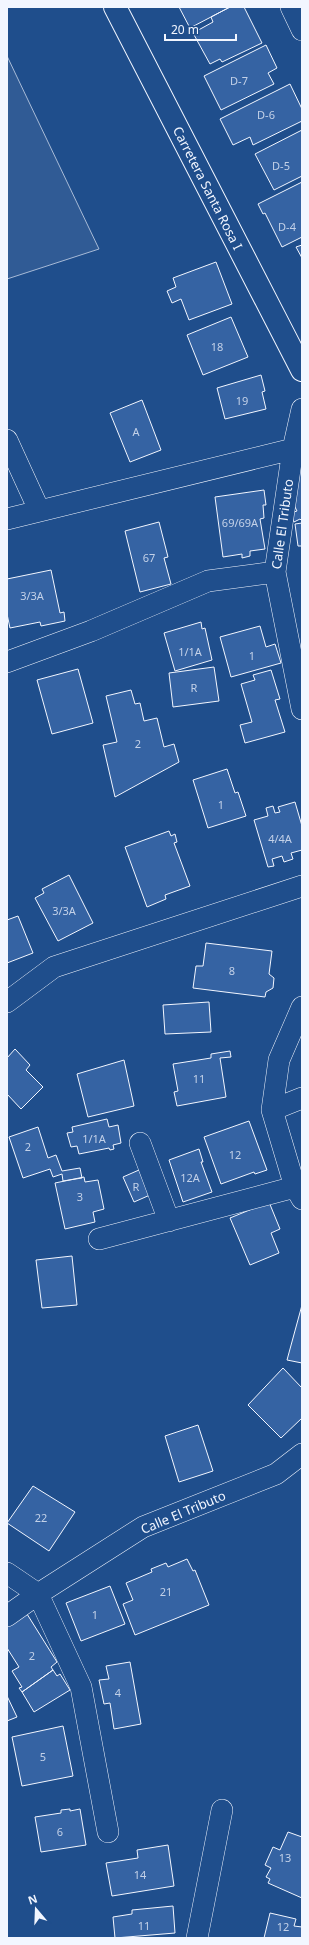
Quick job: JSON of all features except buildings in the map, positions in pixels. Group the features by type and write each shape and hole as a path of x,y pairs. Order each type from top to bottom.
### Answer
{"street":[{"name":"Carretera Santa Rosa I","path":"115,7 302,370"},
{"path":"291,7 302,30"},
{"name":"Calle El Tributo","path":"302,409 293,449 275,572 302,709"},
{"path":"7,440 39,510"},
{"path":"7,519 293,449"},
{"path":"7,662 90,631 208,581 275,572"},
{"path":"7,1002 54,967 302,886"},
{"path":"99,1239 169,1221 298,1193 272,1110 279,1060 302,1007"},
{"path":"272,1110 302,1098"},
{"path":"140,1143 169,1221"},
{"name":"Calle El Tributo","path":"7,1616 38,1594 143,1527 276,1474 302,1454"},
{"path":"7,1573 38,1594 81,1688 108,1832"},
{"path":"197,1938 222,1810"}],"shaded area":[{"path":"7,56 99,249 7,279"}]}
